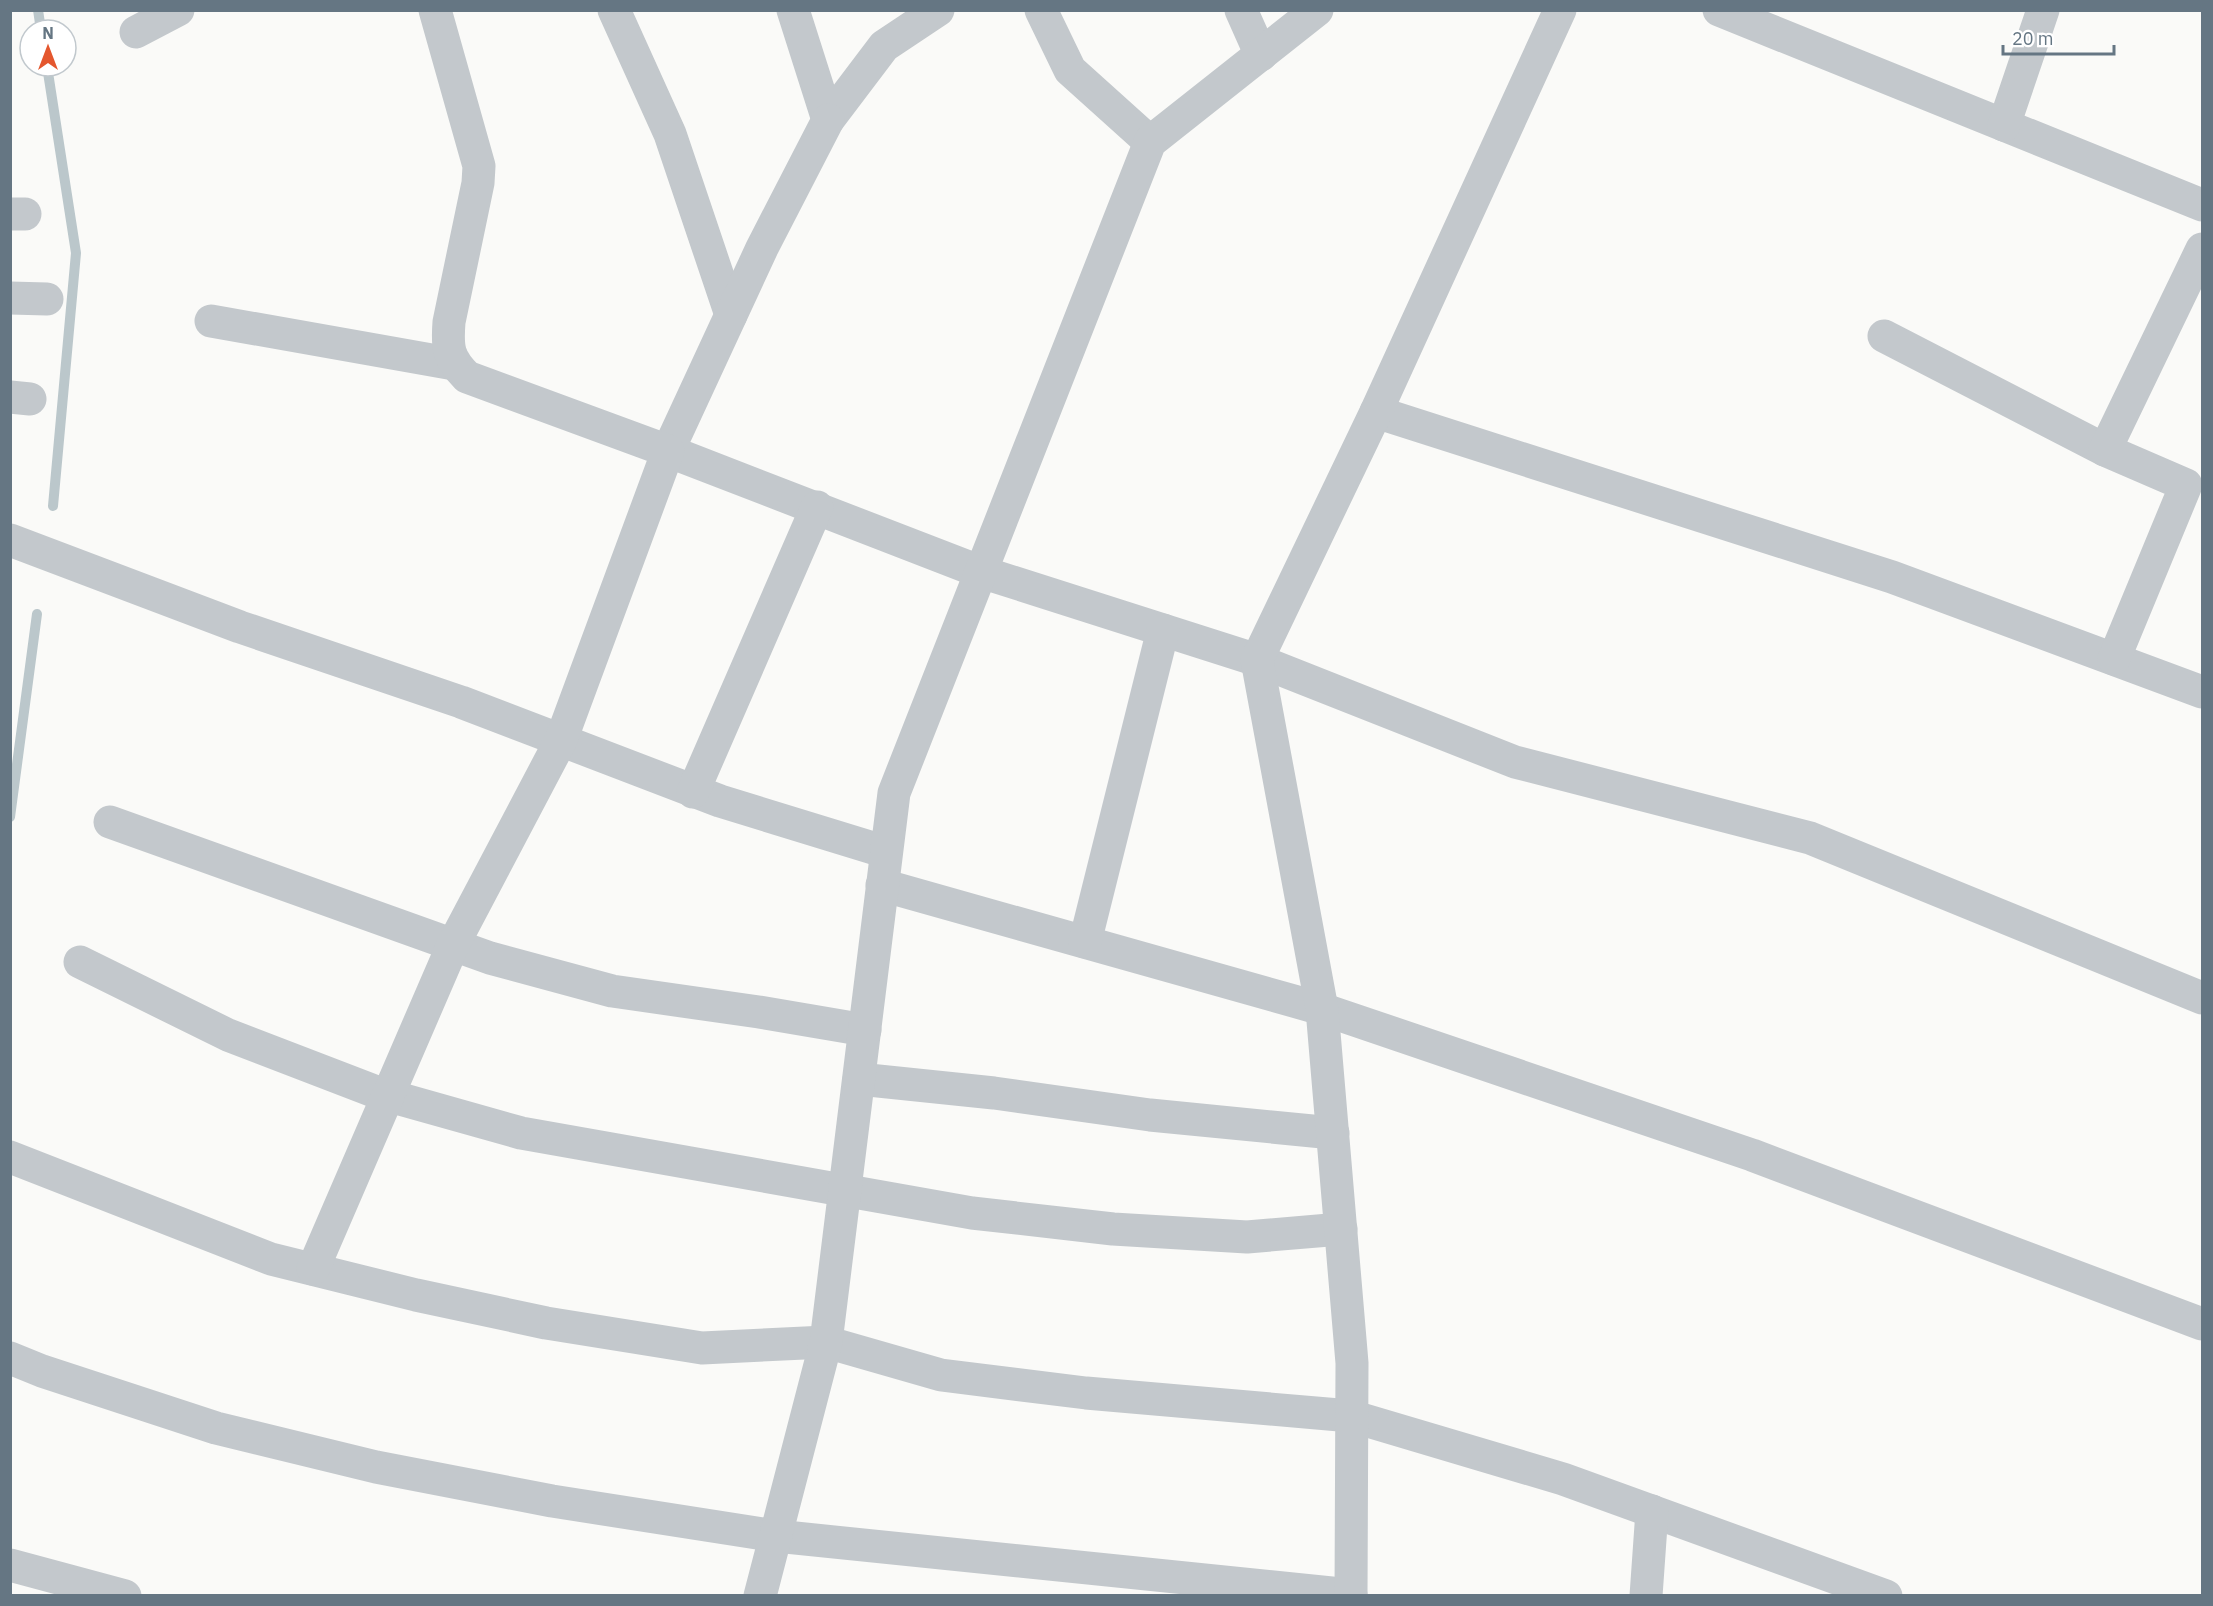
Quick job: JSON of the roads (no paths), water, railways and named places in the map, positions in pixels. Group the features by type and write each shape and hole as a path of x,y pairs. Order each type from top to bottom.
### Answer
{"street":[{"path":"136,32 178,10"},
{"path":"435,10 479,166 478,183 449,322 448,339 449,354 454,364 467,377 817,507 981,572 1257,660 1515,762 1810,838 2202,998"},
{"path":"614,10 670,134 731,315"},
{"path":"793,10 828,120"},
{"path":"313,1269 453,945 561,740 668,451 762,248 828,120 884,46 938,10"},
{"path":"1041,10 1070,70 1150,142"},
{"path":"1241,10 1261,55"},
{"path":"760,1596 826,1342 894,793 1150,142 1317,10"},
{"path":"10,1358 42,1371 216,1428 376,1467 552,1501 776,1536 1351,1595 1352,1363 1322,1009 1257,660 1376,412 1560,10"},
{"path":"1719,10 2202,205"},
{"path":"2004,125 2043,10"},
{"path":"2104,450 2202,249"},
{"path":"10,298 47,300"},
{"path":"211,321 454,364"},
{"path":"1884,336 2104,450 2194,487 2114,659"},
{"path":"1376,412 1892,577 2202,692"},
{"path":"693,792 817,507"},
{"path":"10,540 240,627 461,702 693,792 886,852"},
{"path":"1085,942 1163,630"},
{"path":"110,822 490,958 612,991 865,1030"},
{"path":"882,885 1322,1009 1752,1155 2080,1276 2202,1324"},
{"path":"80,962 228,1035 387,1095 521,1133 972,1213 1113,1229 1247,1237 1341,1229"},
{"path":"859,1079 1150,1115 1333,1133"},
{"path":"10,1157 272,1259 416,1295 546,1323 702,1348 826,1342 941,1375 1086,1393 1352,1416 1563,1479 1886,1596"},
{"path":"1646,1596 1652,1512"},
{"path":"10,1565 125,1596"}],"waterway":[{"path":"38,10 39,18"},
{"path":"49,78 76,253 53,506"},
{"path":"10,817 37,614"}]}
